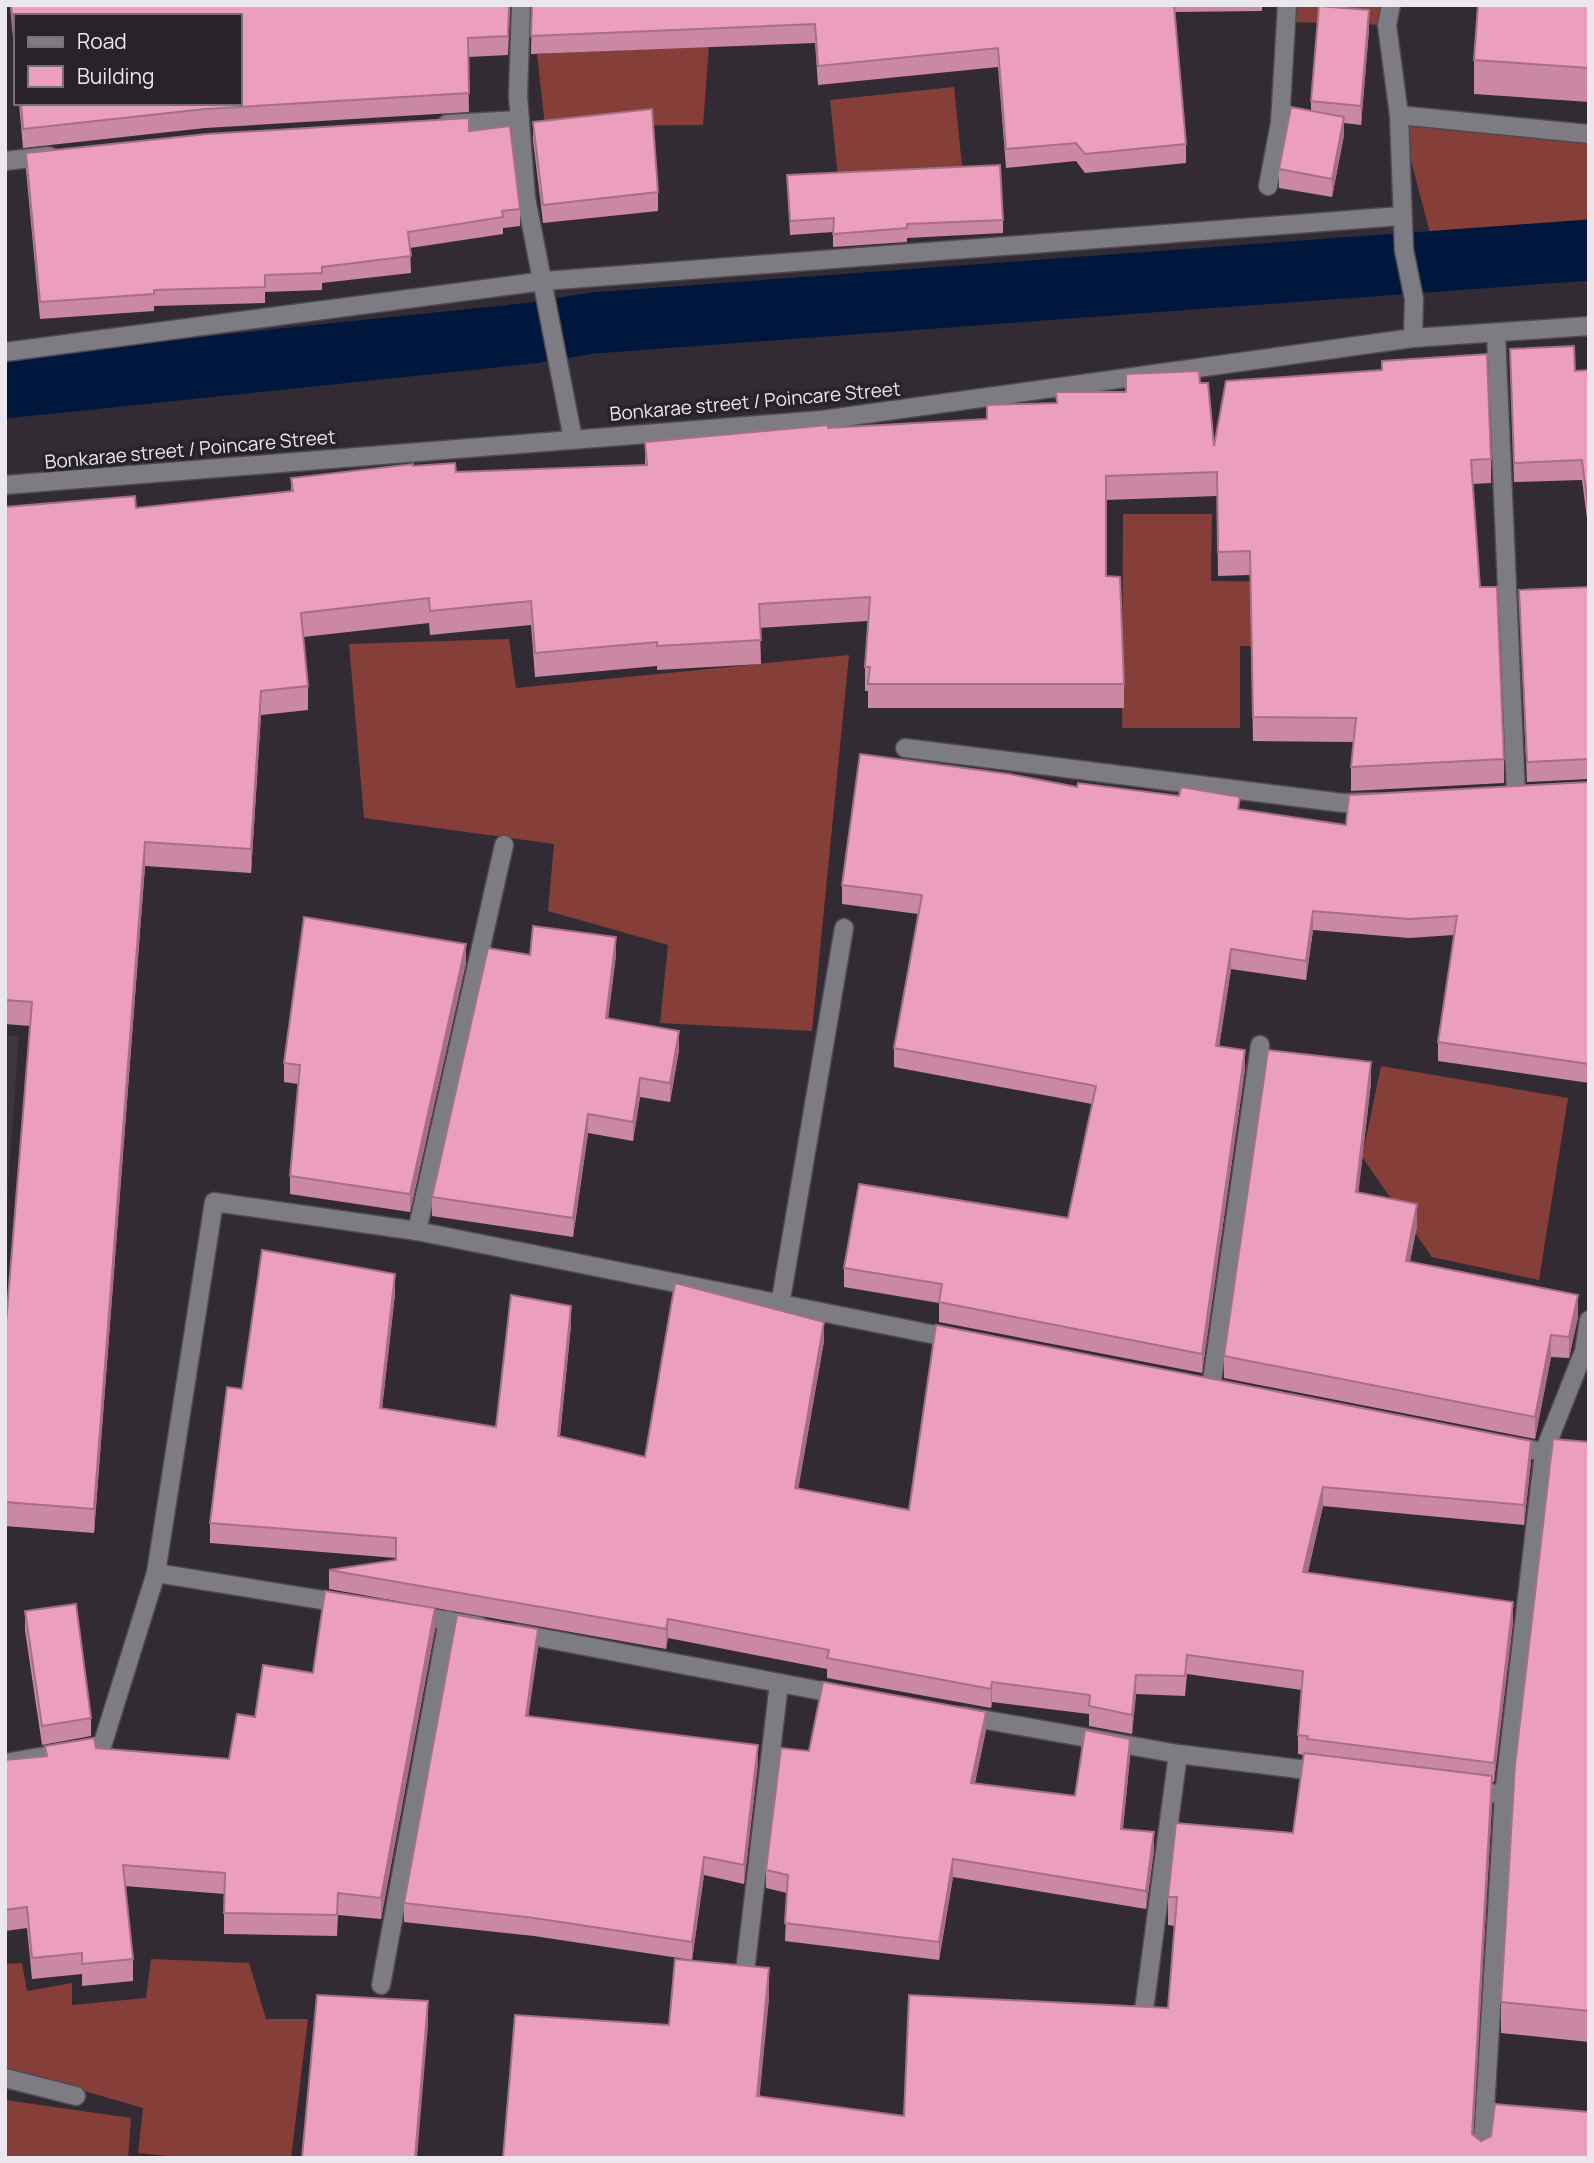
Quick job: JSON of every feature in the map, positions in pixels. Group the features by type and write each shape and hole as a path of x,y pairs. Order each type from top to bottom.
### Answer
{"street":[{"path":"521,5 520,120 526,198 573,439"},
{"path":"1268,186 1280,123 1287,5"},
{"path":"1391,5 1387,25 1399,115 1401,216 1404,250 1414,299 1413,338"},
{"path":"1399,115 1589,134"},
{"path":"425,126 520,120"},
{"path":"5,161 72,153"},
{"path":"5,352 544,281 1401,216"},
{"name":"Bonkarae street / Poincare Street","path":"5,485 822,420 1413,338 1589,326"},
{"path":"1496,334 1509,794 1540,793"},
{"path":"905,748 1343,803 1396,800"},
{"path":"417,1231 504,845"},
{"path":"780,1305 844,928"},
{"path":"1211,1388 1260,1045"},
{"path":"5,1763 103,1746 156,1573 214,1202 417,1231 968,1341"},
{"path":"1482,2158 1504,1795 1544,1452 1584,1351 1589,1320"},
{"path":"1491,1442 1544,1452"},
{"path":"156,1573 369,1607"},
{"path":"395,1612 862,1698"},
{"path":"381,1985 448,1620"},
{"path":"744,1980 779,1683"},
{"path":"944,1712 1178,1754 1341,1774"},
{"path":"1142,2025 1178,1754"},
{"path":"1450,1788 1504,1795"},
{"path":"5,2078 76,2096"}],"shaded area":[{"path":"1291,5 1388,5 1387,25 1291,22"},
{"path":"709,46 703,125 545,126 537,54"},
{"path":"954,87 962,166 838,178 830,100"},
{"path":"1399,115 1589,134 1589,235 1434,248"},
{"path":"1123,514 1212,514 1211,581 1315,582 1315,646 1240,646 1240,728 1122,728"},
{"path":"509,639 516,688 849,655 812,1031 660,1023 668,945 548,911 554,844 364,818 349,644"},
{"path":"5,1036 19,1036 5,1226"},
{"path":"1381,1066 1568,1098 1539,1280 1432,1257 1362,1157"},
{"path":"151,1959 249,1963 266,2019 308,2019 291,2158 187,2158 138,2153 143,2108 5,2068 5,1964 22,1963 27,1991 72,1983 72,2005 146,1998"},
{"path":"5,2100 131,2118 128,2158 5,2158"}],"building":[{"path":"11,5 509,5 508,36 468,38 469,93 205,109 23,129 21,105 242,105 242,14 14,14 14,33"},
{"path":"532,5 1174,5 1186,144 1085,154 1076,143 1006,149 998,48 818,66 815,24 531,36"},
{"path":"1478,5 1589,5 1589,68 1474,60"},
{"path":"1319,6 1369,10 1361,106 1311,101"},
{"path":"1291,107 1344,117 1332,179 1279,169"},
{"path":"652,109 658,192 543,205 533,122"},
{"path":"469,118 469,131 510,126 520,209 502,211 503,217 408,232 411,256 322,267 322,273 265,275 265,287 154,290 154,294 40,302 26,153 207,134"},
{"path":"1000,165 1003,220 907,224 907,228 833,234 834,218 790,221 787,175"},
{"path":"1574,346 1575,371 1589,370 1589,514 1582,460 1514,463 1510,349"},
{"path":"1487,354 1491,459 1471,460 1480,587 1497,587 1504,759 1351,767 1356,718 1253,717 1250,551 1218,552 1217,472 1106,476 1106,576 1120,577 1124,684 868,684 870,667 865,667 870,597 759,604 761,640 657,646 657,642 535,653 531,601 430,611 429,598 301,613 308,686 261,691 251,849 145,842 94,1509 5,1502 5,1324 32,1002 5,1000 5,507 135,496 136,508 293,491 291,478 413,464 455,463 456,472 647,465 645,442 828,425 828,428 987,419 987,405 1057,403 1056,392 1126,392 1126,374 1199,371 1200,383 1208,383 1214,446 1226,381 1382,370 1382,361"},
{"path":"1589,587 1589,759 1527,762 1519,590"},
{"path":"860,754 1009,774 1077,787 1078,783 1179,796 1181,787 1240,797 1238,809 1346,825 1349,795 1589,782 1589,1064 1438,1042 1457,916 1409,919 1313,911 1306,961 1231,949 1216,1046 1245,1050 1202,1354 939,1302 942,1284 844,1268 859,1184 1068,1218 1096,1086 894,1048 922,895 842,885"},
{"path":"304,917 466,944 410,1194 290,1176 300,1065 284,1063"},
{"path":"533,926 616,937 606,1018 679,1031 670,1083 640,1078 633,1122 588,1114 573,1218 432,1197 488,948 530,955"},
{"path":"1268,1050 1371,1062 1356,1192 1417,1204 1406,1261 1578,1295 1569,1337 1551,1335 1535,1417 1224,1356"},
{"path":"262,1250 395,1274 380,1408 496,1427 511,1295 571,1306 558,1436 645,1457 675,1283 824,1322 795,1488 909,1510 936,1325 1531,1441 1524,1505 1323,1487 1303,1572 1513,1602 1494,1763 1307,1739 1308,1736 1298,1735 1303,1671 1187,1655 1185,1676 1136,1675 1132,1715 1089,1706 1090,1695 992,1682 991,1689 827,1658 829,1650 668,1619 666,1629 329,1570 396,1560 396,1538 210,1523 227,1387 242,1389"},
{"path":"1553,1439 1589,1442 1589,2011 1501,2002 1515,1765"},
{"path":"325,1591 435,1608 381,1898 338,1893 337,1915 224,1913 225,1873 123,1865 133,1959 82,1964 82,1953 32,1958 27,1907 5,1910 5,1760 47,1756 45,1746 94,1738 96,1748 229,1759 237,1714 255,1717 263,1665 313,1673"},
{"path":"76,1604 91,1718 42,1726 25,1611"},
{"path":"457,1615 538,1629 526,1716 758,1745 744,1865 704,1857 692,1942 534,1918 404,1903"},
{"path":"823,1682 986,1712 971,1783 1075,1796 1085,1730 1130,1739 1121,1829 1154,1832 1146,1891 953,1859 939,1942 785,1923 788,1875 766,1870 781,1748 809,1751"},
{"path":"1304,1753 1492,1776 1472,2134 1481,2141 1491,2136 1495,2104 1589,2112 1589,2158 503,2158 515,2015 669,2025 675,1959 769,1968 757,2096 904,2116 909,1995 1168,2008 1177,1897 1168,1897 1176,1823 1293,1833"},
{"path":"317,1995 428,2001 415,2158 302,2158"}],"waterway":[{"path":"5,388 532,333 593,323 1589,250"}]}
